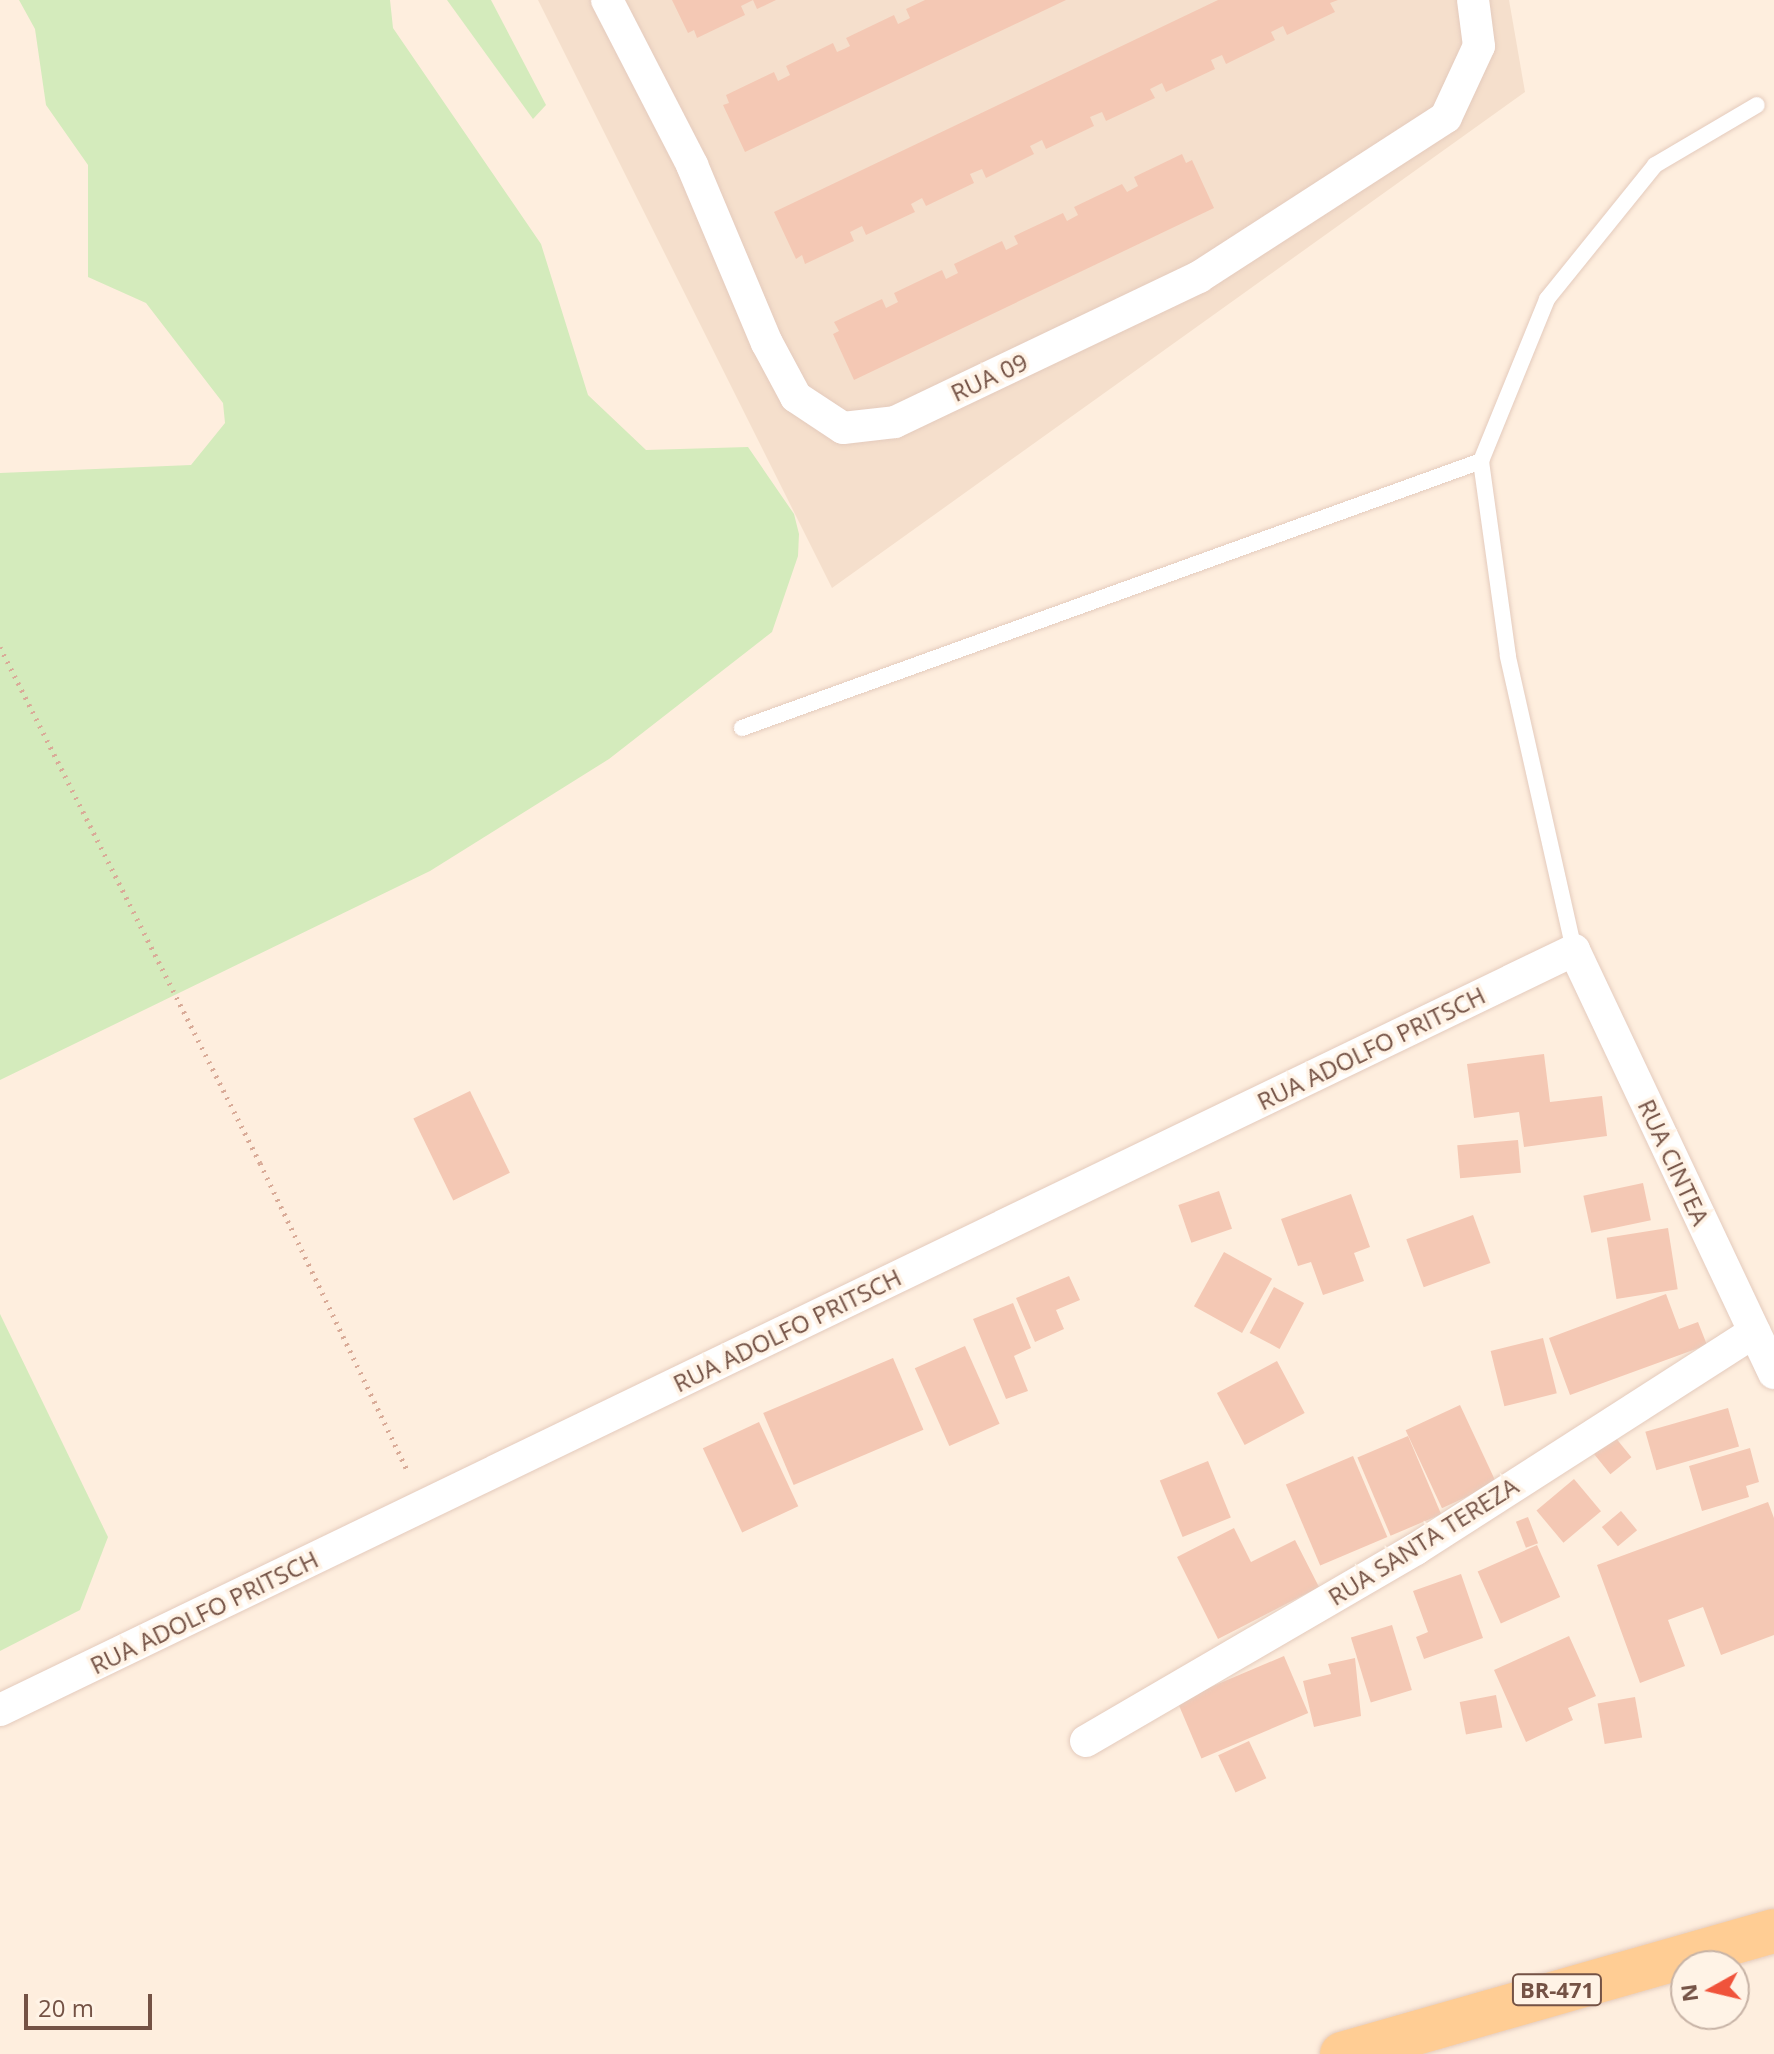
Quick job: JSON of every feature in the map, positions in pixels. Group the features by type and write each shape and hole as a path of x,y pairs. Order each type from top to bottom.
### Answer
{"main road":[{"name":"BR-471","path":"1342,2054 1774,1931"}],"street":[{"name":"RUA 09","path":"607,0 692,165 767,343 796,397 843,428 895,422 1199,277 1446,117 1479,46 1473,0"},
{"name":"RUA CINTEA","path":"1574,950 1774,1373"},
{"name":"RUA ADOLFO PRITSCH","path":"0,1710 1574,950"},
{"name":"RUA SANTA TEREZA","path":"1086,1741 1416,1549 1754,1332"}],"lane":[{"path":"1574,950 1508,656 1481,461 1547,299 1655,165 1757,105"},
{"path":"742,728 1481,461"}],"path":[{"path":"0,647 260,1163 423,1506"}],"shaded area":[{"path":"538,0 1509,0 1525,92 832,588"}],"green space":[{"path":"19,0 390,0 393,28 541,244 588,395 646,450 748,447 794,514 799,534 798,556 772,632 609,759 430,871 0,1080 0,473 191,465 225,423 223,403 146,303 88,277 88,165 46,105 35,29"},
{"path":"447,0 491,0 546,105 533,119"},
{"path":"0,1314 108,1537 80,1610 0,1651"}],"building":[{"path":"672,0 753,0 741,6 745,15 697,38 694,30 688,33"},
{"path":"753,0 776,0 757,9"},
{"path":"925,0 1066,0 745,152 723,105 729,103 726,95 774,72 778,81 790,75 786,66 833,43 837,52 844,49 850,46 846,38 894,15 898,24 910,18 906,9"},
{"path":"1218,0 1338,0 1330,3 1335,12 1287,35 1283,26 1271,32 1275,40 1226,64 1222,55 1211,60 1215,69 1166,92 1162,83 1150,89 1155,98 1106,121 1102,112 1090,117 1094,126 1046,149 1042,140 1030,146 1034,154 986,178 982,169 970,174 974,183 926,206 922,198 911,204 915,212 866,235 862,226 850,232 854,241 805,264 802,255 796,259 774,212"},
{"path":"1182,154 1186,163 1192,160 1214,208 854,380 833,334 839,331 834,322 882,299 886,308 898,302 894,293 942,270 946,279 958,273 954,264 1002,241 1006,250 1018,244 1014,236 1063,213 1067,221 1078,215 1074,207 1122,184 1127,192 1138,186 1134,177"},
{"path":"1544,1054 1550,1102 1602,1096 1607,1136 1524,1147 1519,1112 1474,1118 1467,1064"},
{"path":"470,1091 510,1173 453,1200 413,1119"},
{"path":"1518,1140 1521,1173 1460,1178 1457,1145"},
{"path":"1643,1183 1651,1220 1591,1233 1583,1196"},
{"path":"1219,1191 1232,1229 1191,1243 1178,1205"},
{"path":"1351,1194 1370,1247 1354,1253 1364,1281 1323,1295 1311,1262 1298,1266 1281,1219"},
{"path":"1473,1215 1490,1263 1424,1287 1406,1239"},
{"path":"1668,1228 1678,1289 1616,1299 1607,1238"},
{"path":"1224,1252 1272,1279 1242,1333 1194,1306"},
{"path":"1069,1276 1080,1300 1056,1310 1064,1329 1035,1342 1016,1298"},
{"path":"1274,1287 1304,1303 1280,1349 1250,1333"},
{"path":"1666,1294 1679,1329 1698,1322 1707,1345 1570,1395 1549,1338"},
{"path":"1013,1303 1031,1348 1014,1356 1028,1391 1006,1399 973,1319"},
{"path":"1543,1338 1557,1393 1504,1406 1491,1351"},
{"path":"965,1346 1000,1424 949,1446 915,1368"},
{"path":"893,1358 923,1430 794,1485 763,1413"},
{"path":"1277,1361 1305,1413 1245,1445 1217,1393"},
{"path":"1460,1405 1496,1483 1442,1508 1406,1430"},
{"path":"1728,1408 1739,1446 1656,1470 1645,1432"},
{"path":"759,1422 798,1506 742,1532 703,1448"},
{"path":"1408,1436 1441,1514 1391,1536 1357,1457"},
{"path":"1615,1437 1631,1457 1610,1474 1594,1454"},
{"path":"1750,1448 1759,1482 1746,1486 1749,1497 1702,1511 1689,1466"},
{"path":"1353,1456 1387,1537 1320,1566 1286,1485"},
{"path":"1208,1461 1231,1518 1183,1537 1160,1480"},
{"path":"1574,1479 1601,1511 1563,1543 1536,1510"},
{"path":"1768,1502 1774,1518 1774,1635 1721,1655 1703,1607 1668,1620 1685,1666 1640,1683 1597,1565"},
{"path":"1621,1511 1637,1530 1618,1546 1602,1527"},
{"path":"1528,1517 1538,1543 1526,1548 1516,1522"},
{"path":"1234,1528 1251,1562 1295,1540 1319,1587 1218,1639 1177,1557"},
{"path":"1537,1545 1560,1597 1501,1624 1478,1571"},
{"path":"1461,1574 1483,1638 1424,1659 1416,1637 1428,1632 1413,1591"},
{"path":"1392,1625 1412,1690 1371,1703 1351,1638"},
{"path":"1569,1636 1596,1696 1568,1708 1573,1720 1526,1742 1494,1670"},
{"path":"1284,1656 1308,1713 1201,1758 1177,1701"},
{"path":"1355,1658 1361,1716 1314,1727 1303,1681 1331,1674 1328,1664"},
{"path":"1496,1695 1502,1727 1466,1734 1460,1702"},
{"path":"1635,1697 1642,1737 1605,1744 1598,1704"},
{"path":"1249,1741 1266,1778 1236,1793 1218,1755"}]}
